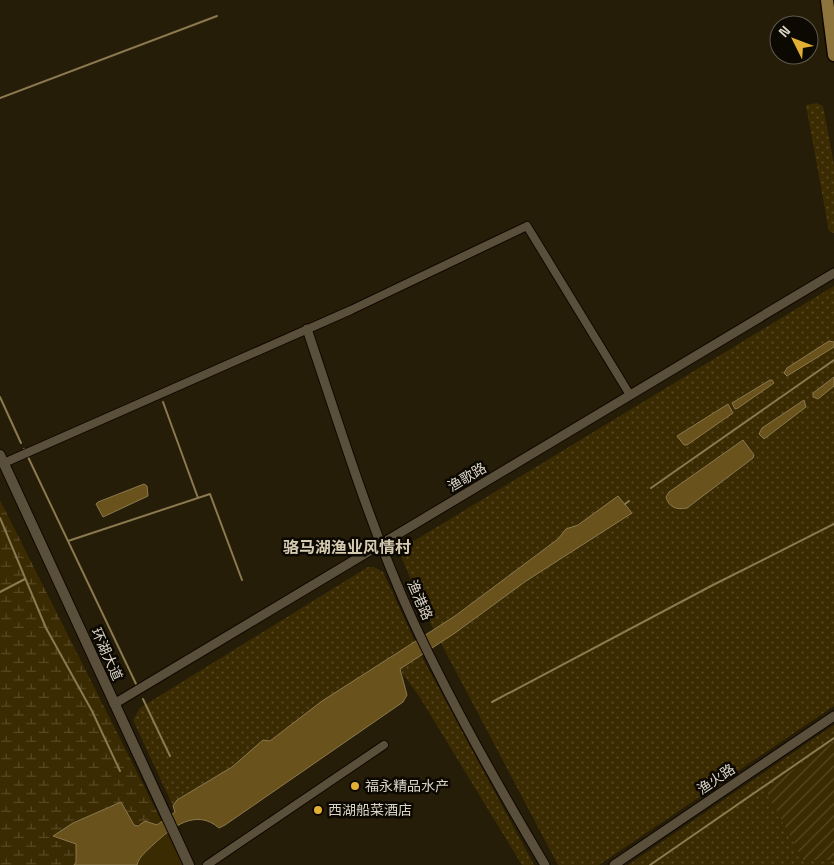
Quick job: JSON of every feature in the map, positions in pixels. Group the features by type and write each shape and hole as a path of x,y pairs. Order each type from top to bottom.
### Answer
{"highway":[{"path":"827,0 834,55"}],"main road":[{"name":"环湖大道","path":"2,459 189,865"}],"street":[{"path":"2,459 307,329 527,226 630,395"},
{"name":"渔歌路","path":"114,704 834,273"},
{"name":"渔港路","path":"307,329 358,483 414,622 461,715 545,865"},
{"name":"渔火路","path":"614,865 834,716"},
{"path":"207,865 384,744"}],"green space":[{"path":"817,103 823,106 834,165 834,233 829,231 806,105"},
{"path":"834,286 834,706 599,865 558,865 424,611 401,556 403,550 409,544"},
{"path":"0,500 162,822 157,825 149,822 134,825 121,802 73,823 54,835 76,844 76,862 74,865 0,865"},
{"path":"368,567 374,567 383,572 421,655 534,865 522,865 419,696 399,669 348,686 322,701 270,741 263,740 232,767 177,800 173,806 133,720 140,708"},
{"path":"834,725 834,742 765,789 804,862 821,859 834,861 834,865 628,865"},
{"path":"834,742 834,861 821,859 804,862 765,789"},
{"path":"167,832 183,865 109,865"}],"shaded area":[{"path":"829,341 834,342 834,347 787,376 784,373 787,368"},
{"path":"834,377 834,386 818,399 813,397 813,393"},
{"path":"770,380 774,383 735,409 732,403"},
{"path":"804,400 806,407 764,439 759,434 762,428"},
{"path":"728,404 733,413 687,445 684,445 677,436"},
{"path":"743,440 754,455 753,458 687,508 680,509 669,504 666,497 669,492"},
{"path":"144,484 147,486 148,496 103,517 96,504 98,502"},
{"path":"618,496 632,513 526,581 455,633 400,669 407,695 403,702 225,825 219,828 210,822 193,820 176,826 142,856 137,865 74,865 76,862 76,844 53,836 73,823 121,802 134,825 138,826 145,821 157,825 175,812 173,806 177,800 232,767 263,740 270,741 322,701 455,616 558,539 566,529 578,525"}],"waterway":[{"path":"0,98 217,16"},
{"path":"651,488 834,360"},
{"path":"0,397 21,443"},
{"path":"163,402 198,498"},
{"path":"28,457 137,686"},
{"path":"68,541 210,494 242,580"},
{"path":"625,504 629,501"},
{"path":"0,518 46,628 92,711 120,771"},
{"path":"492,702 711,586 834,524"},
{"path":"0,592 25,579"},
{"path":"143,699 170,756"},
{"path":"650,865 834,738"}],"place":[{"name":"福永精品水产","path":"355,786"},
{"name":"西湖船菜酒店","path":"318,810"}],"district":[{"name":"骆马湖渔业风情村","path":"347,547"}]}
